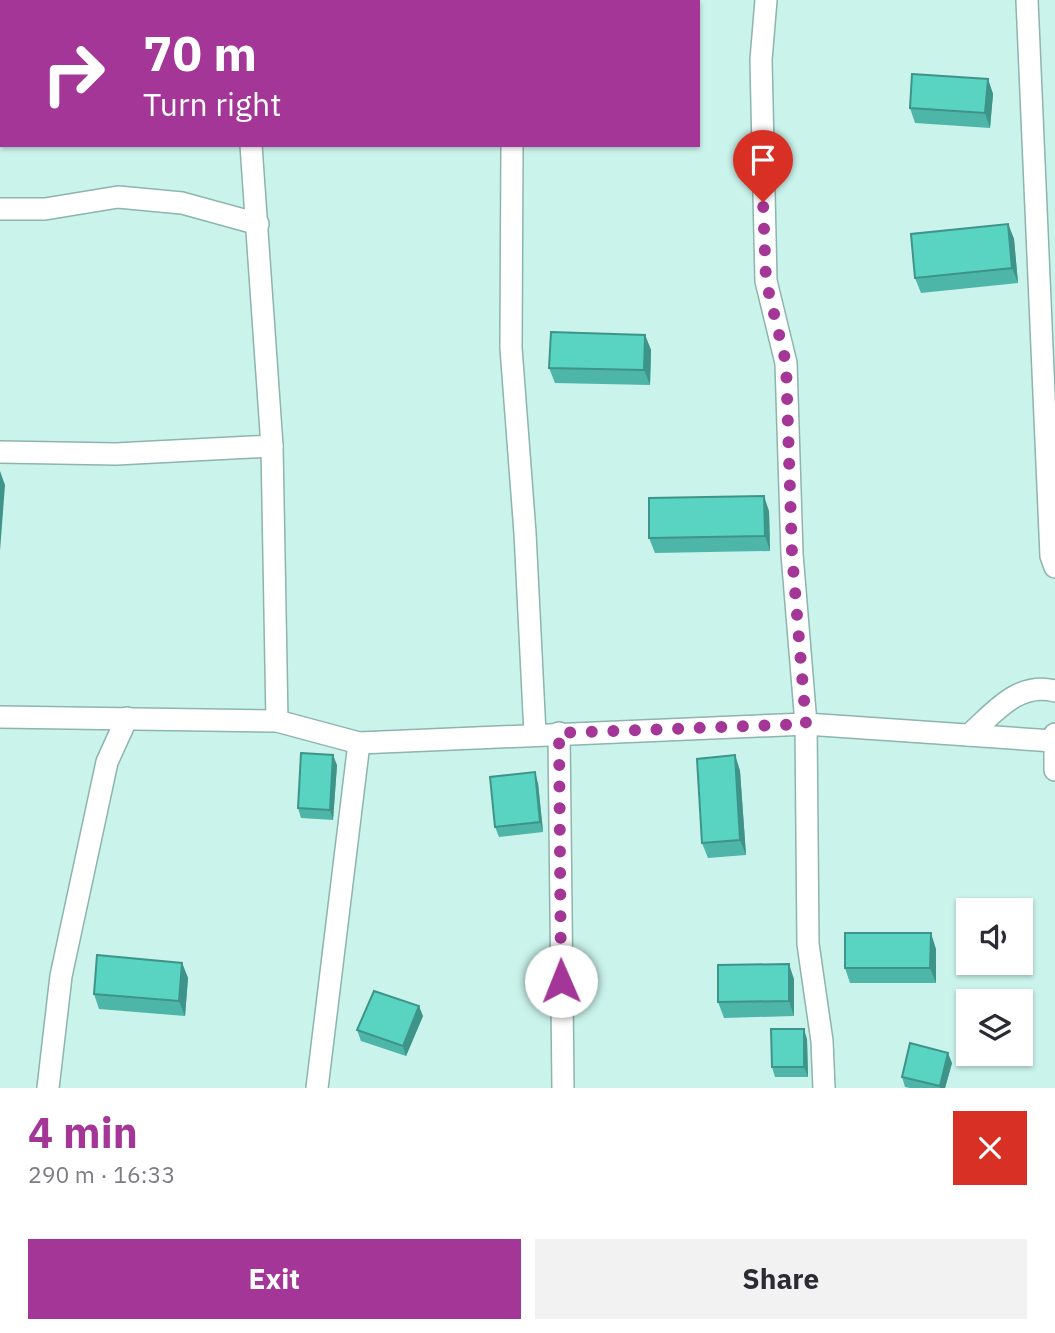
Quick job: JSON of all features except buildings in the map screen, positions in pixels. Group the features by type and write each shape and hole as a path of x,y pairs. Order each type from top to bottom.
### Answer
{"street":[{"path":"766,0 761,60 766,281 786,363 792,554 806,724 808,944 822,1041 824,1088"},
{"path":"1027,0 1050,542 1055,567"},
{"path":"251,147 272,446 277,721"},
{"path":"512,147 511,348 535,734"},
{"path":"0,209 45,209 118,197 182,203 258,224"},
{"path":"0,452 116,454 272,446"},
{"path":"969,736 1006,702 1027,690 1040,687 1055,691"},
{"path":"0,717 277,721 359,743 806,724 969,736 1054,738 1055,770"},
{"path":"48,1088 61,976 107,762 127,718"},
{"path":"559,733 563,1088"},
{"path":"317,1088 359,743"}],"route":[{"path":"561,981 559,733 806,724 792,554 786,363 766,281 763,202"}]}
